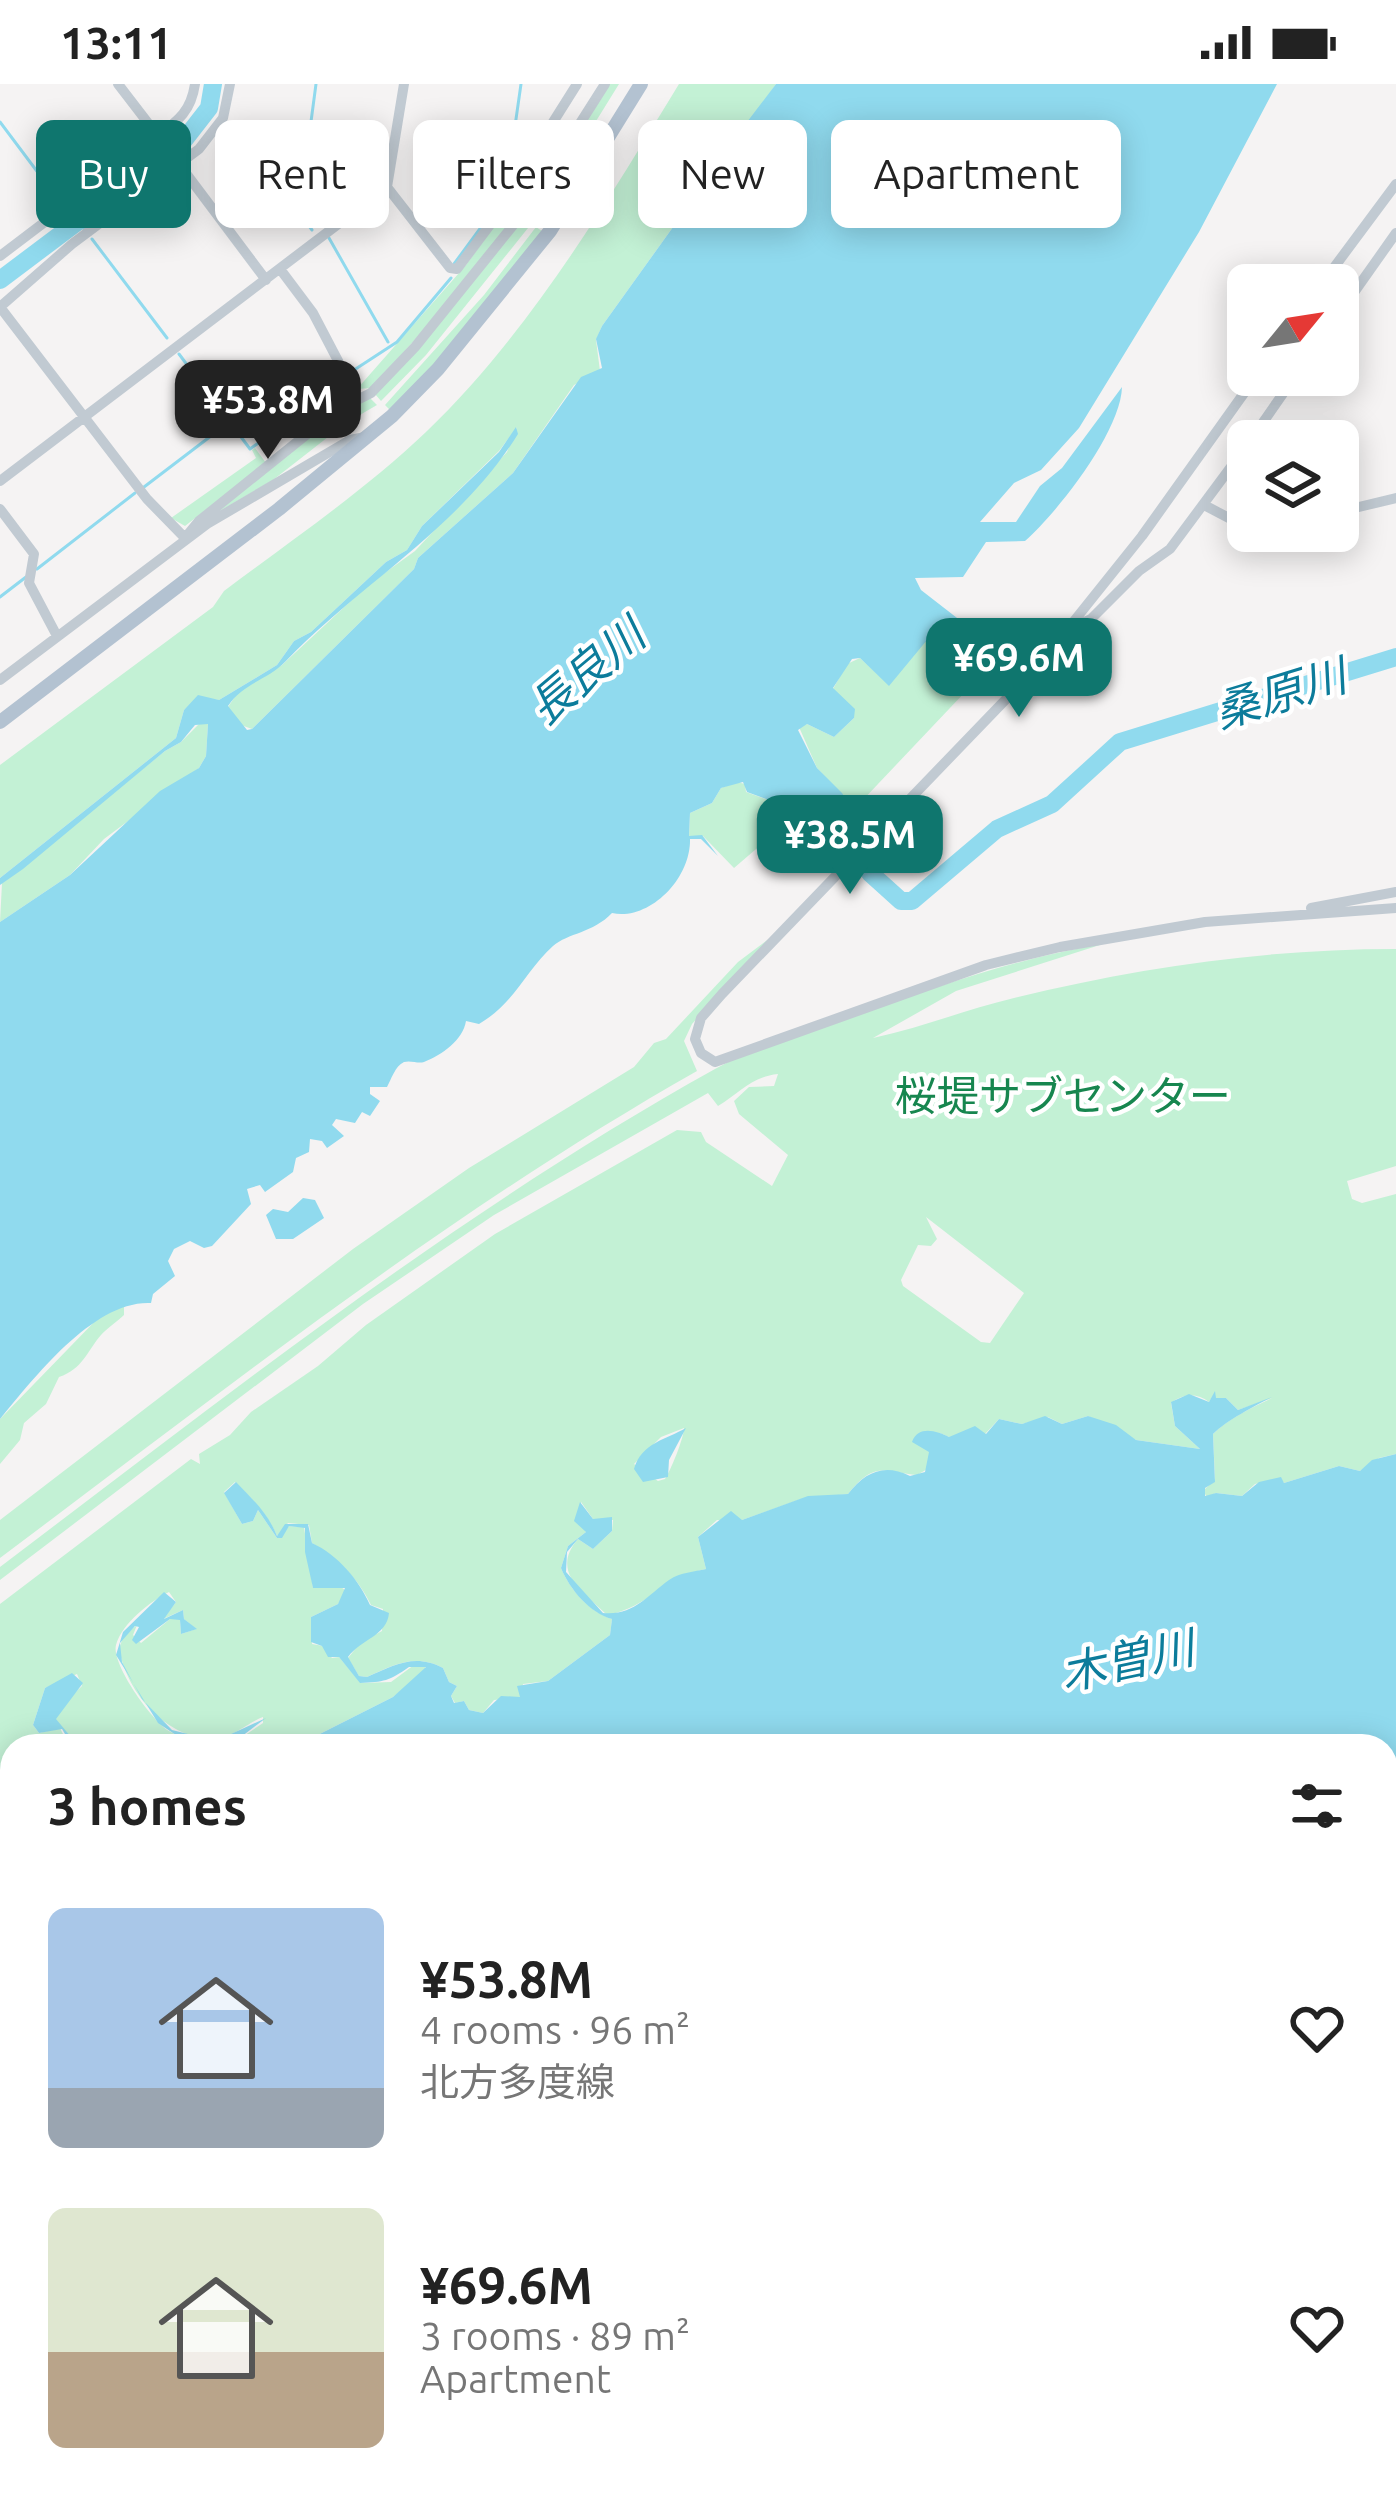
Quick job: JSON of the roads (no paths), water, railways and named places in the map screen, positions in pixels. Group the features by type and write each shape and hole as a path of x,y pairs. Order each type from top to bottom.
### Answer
{"main road":[{"path":"0,722 371,436 501,295 602,152 640,84"}],"street":[{"path":"118,84 146,120"},
{"path":"180,120 192,104 195,84"},
{"path":"191,153 218,128 230,84"},
{"path":"389,175 404,84"},
{"path":"389,190 450,268 457,269 522,182 520,173 577,84"},
{"path":"185,538 199,521 337,410 371,393 415,347 523,213 605,84"},
{"path":"191,180 266,280"},
{"path":"1337,264 1396,184"},
{"path":"0,256 37,228"},
{"path":"93,228 0,307 147,499 185,538"},
{"path":"0,481 334,228"},
{"path":"1359,285 1396,233"},
{"path":"280,269 313,313 358,399"},
{"path":"1242,396 1142,536 1066,631 981,728 701,1018 695,1040 701,1054 715,1062 986,965 1060,946 1139,931 1298,913 1396,908"},
{"path":"0,680 185,538 350,440 371,436"},
{"path":"1066,631 1091,619 1129,580 1170,549 1227,475"},
{"path":"1359,507 1396,498"},
{"path":"1206,506 1227,518"},
{"path":"0,508 34,554 29,584 57,636"},
{"path":"1298,913 1327,902 1396,892"}],"water":[{"name":"長良川","path":"776,84 1277,84 1199,232 1079,428 1041,470 1014,483 980,522 1016,522 1122,387 1111,426 1070,491 1025,541 986,542 963,577 915,578 921,590 997,649 992,656 1008,669 1005,675 988,660 983,664 932,634 889,686 860,658 852,659 833,688 855,709 854,718 834,737 807,724 798,730 817,768 856,815 845,811 836,821 843,837 835,846 821,846 777,803 747,792 743,782 721,788 712,803 690,813 689,836 702,835 718,856 701,839 690,839 676,882 653,904 626,914 612,913 559,942 491,1016 479,1024 466,1021 456,1040 431,1059 401,1064 387,1087 370,1087 370,1094 380,1101 370,1116 362,1112 355,1123 336,1119 332,1125 344,1136 327,1148 322,1141 310,1139 309,1152 296,1158 293,1172 265,1192 260,1185 247,1189 251,1204 212,1246 204,1248 190,1241 174,1249 168,1261 175,1276 153,1294 151,1303 130,1305 87,1327 48,1363 0,1419 0,922 70,875 160,791 199,768 206,756 208,724 195,725 181,742 0,885 0,878 176,738 184,710 198,695 219,700 277,665 294,641 311,632 386,562 407,550 422,526 499,452 516,427 518,434 494,468 439,527 279,667 234,698 228,706 247,730 252,729 414,569 418,558 513,473 581,377 602,368 596,339 602,326 672,228 807,228 807,120 749,120"},
{"path":"303,1198 315,1200 324,1218 293,1239 276,1239 266,1215 273,1209 288,1212"},
{"name":"木曽川","path":"1215,1391 1216,1398 1226,1398 1238,1410 1272,1397 1213,1434 1215,1482 1205,1488 1205,1496 1242,1496 1259,1482 1281,1477 1284,1483 1339,1466 1360,1471 1372,1460 1396,1454 1396,1734 320,1734 393,1697 426,1667 409,1667 386,1680 360,1683 339,1657 328,1657 322,1646 311,1642 311,1617 338,1604 345,1588 313,1588 305,1528 289,1526 277,1538 258,1510 253,1521 242,1524 224,1493 236,1482 265,1514 277,1536 285,1524 308,1524 312,1543 347,1569 370,1605 389,1613 384,1627 348,1657 359,1676 423,1661 443,1668 449,1682 457,1686 451,1696 454,1703 464,1701 469,1710 483,1713 501,1696 520,1697 517,1686 548,1681 610,1635 612,1619 582,1600 561,1568 568,1546 586,1532 574,1521 580,1502 593,1519 612,1517 612,1531 593,1549 578,1539 567,1552 566,1572 603,1613 614,1613 639,1604 674,1577 706,1569 698,1537 731,1511 742,1520 808,1496 848,1494 876,1472 892,1470 910,1476 925,1472 929,1452 912,1442 923,1431 949,1437 975,1426 986,1434 999,1419 1022,1424 1045,1416 1062,1424 1088,1416 1116,1425 1136,1440 1200,1449 1175,1426 1171,1402 1189,1394 1209,1402"},
{"path":"686,1428 669,1460 668,1477 643,1482 634,1469 642,1453"},
{"path":"164,1592 176,1602 164,1619 183,1610 184,1619 197,1629 181,1634 180,1620 170,1619 136,1644 132,1640 139,1627 135,1626 120,1643 122,1662 134,1684 116,1655 123,1632"},
{"path":"72,1673 83,1683 56,1719 68,1734 62,1729 39,1733 33,1725 45,1688"},
{"path":"145,1702 172,1730 188,1734 174,1734 158,1723"},
{"path":"266,1718 245,1734 231,1734"}],"waterway":[{"path":"0,280 181,144 209,108 213,84"},
{"path":"312,230 299,212 316,84"},
{"path":"516,120 521,84"},
{"path":"0,122 36,170"},
{"path":"454,264 480,228"},
{"path":"329,238 388,342"},
{"path":"92,239 167,338"},
{"path":"351,372 397,342 451,278"},
{"path":"179,354 250,449 342,382"},
{"path":"144,487 228,423"},
{"path":"37,569 135,493"},
{"path":"0,597 26,577"},
{"name":"桑原川","path":"870,873 901,901 912,901 997,829 1052,804 1120,742 1396,657"}],"park label":[{"name":"桜堤サブセンター","path":"1063,1095"}]}
